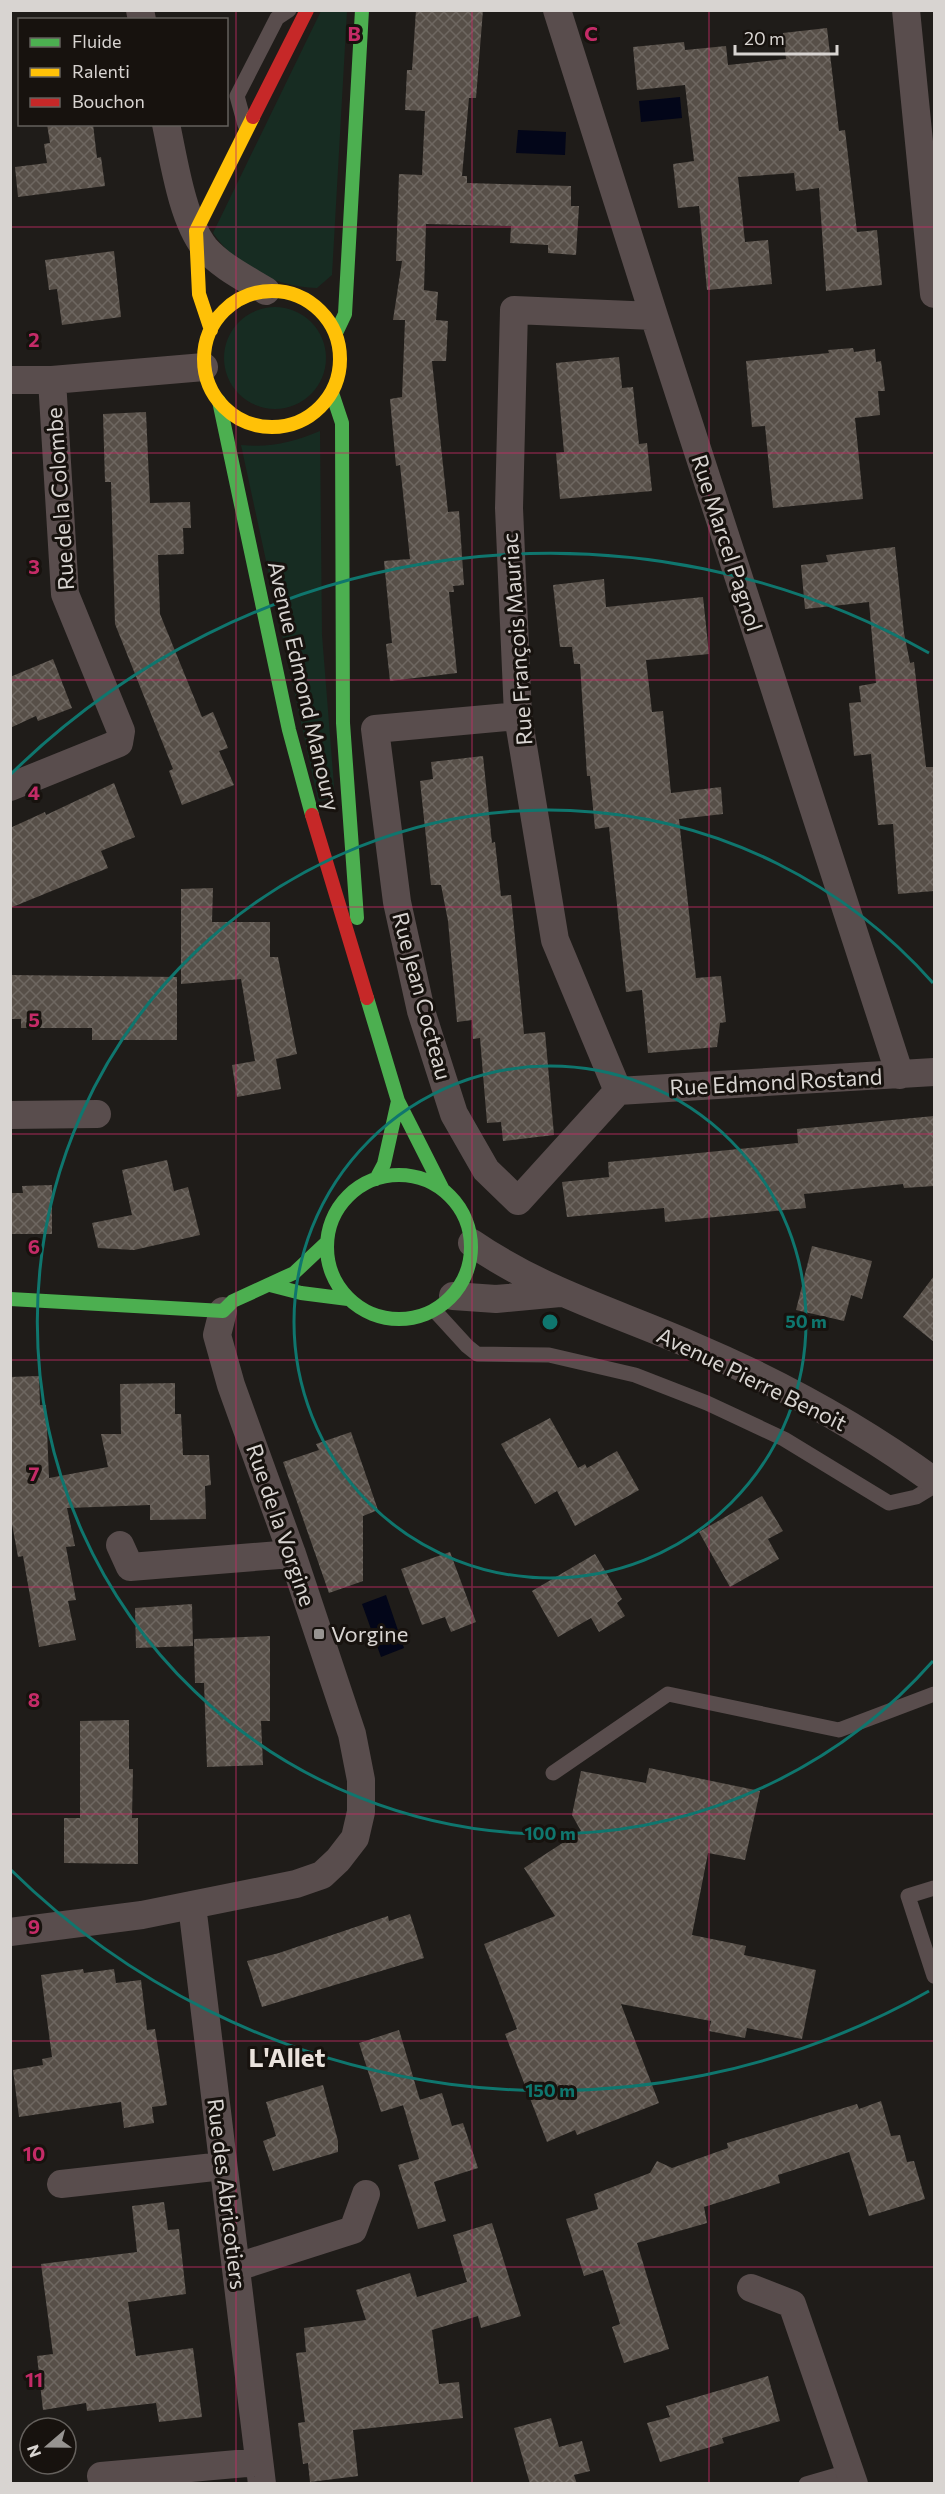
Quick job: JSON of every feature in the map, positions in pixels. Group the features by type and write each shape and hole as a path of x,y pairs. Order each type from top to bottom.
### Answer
{"street":[{"path":"211,330 197,296 196,231 307,10"},
{"path":"336,333 345,314 362,10"},
{"name":"Rue Marcel Pagnol","path":"557,10 900,1075"},
{"path":"906,10 934,294"},
{"path":"166,126 187,211 203,245 226,267 266,291"},
{"path":"266,291 287,292 308,300 324,315 336,333 341,353 339,374 332,393 321,408 305,420 287,426 268,428 249,424 233,415 219,402 209,386 204,367 205,348 211,330 220,316 233,303 249,295 266,291"},
{"name":"Rue François Mauriac","path":"618,1091 555,939 518,716 509,508 514,310 654,316"},
{"path":"10,380 51,380 204,367"},
{"name":"Rue de la Colombe","path":"10,787 119,743 121,731 64,594 51,380"},
{"name":"Avenue Edmond Manoury","path":"332,393 342,423 343,723 361,977"},
{"name":"Avenue Edmond Manoury","path":"219,402 289,730 312,817 398,1101 442,1188"},
{"name":"Rue Jean Cocteau","path":"518,716 375,729 397,902 421,1011 454,1114 486,1170 518,1201 618,1091"},
{"name":"Rue Edmond Rostand","path":"618,1091 934,1072"},
{"name":"Avenue Edmond Manoury","path":"376,1179 384,1164 398,1101"},
{"path":"10,1115 97,1114"},
{"path":"398,1175 421,1178 442,1188 457,1203 467,1222 472,1244 470,1263 464,1281 444,1304 413,1319 389,1319 367,1312 348,1299 336,1282 328,1262 327,1242 332,1221 342,1203 357,1188 376,1179 398,1175"},
{"path":"10,1299 223,1311 233,1301 294,1274 327,1242"},
{"name":"Avenue Pierre Benoit","path":"472,1244 505,1266 560,1293 692,1345 805,1401 897,1453 934,1481"},
{"path":"270,1286 301,1293 348,1299"},
{"name":"Avenue Pierre Benoit","path":"444,1304 560,1293"},
{"name":"Rue de la Vorgine","path":"10,1932 142,1915 296,1884 322,1875 338,1860 354,1838 362,1812 361,1780 352,1734 292,1554 231,1385 218,1335 223,1311"},
{"path":"120,1545 130,1567 292,1554"},
{"name":"Rue des Abricotiers","path":"192,1905 261,2473"},
{"path":"61,2184 223,2166"},
{"path":"237,2266 353,2230 366,2194"},
{"path":"751,2288 792,2304 852,2477"},
{"path":"101,2476 261,2473"}],"lane":[{"path":"246,133 237,96 277,18 289,10"},
{"path":"444,1304 467,1346 477,1354 549,1355 635,1375 707,1403 783,1438 889,1503 916,1497 934,1486"},
{"path":"553,1773 668,1694 839,1730 934,1694"},
{"path":"934,1888 908,1896 934,1976"},
{"path":"806,2484 852,2477"}],"green space":[{"path":"321,11 347,11 332,275 317,288 286,284 258,273 233,256 213,233"},
{"path":"275,307 295,311 311,322 322,338 326,358 322,378 311,394 295,405 275,409 255,405 239,394 228,378 224,358 228,338 239,322 255,311"},
{"path":"320,431 322,635 335,798 318,801 241,445 262,446 282,443"}],"water":[{"path":"680,97 682,118 641,122 639,101"},
{"path":"518,130 566,132 565,155 516,153"},
{"path":"386,1595 404,1648 381,1657 362,1604"}],"building":[{"path":"416,10 483,10 476,98 469,98 462,176 467,176 467,183 571,186 571,206 579,206 576,255 548,253 548,245 510,243 511,226 426,224 424,290 438,292 436,320 448,321 446,361 432,361 448,512 459,511 464,585 453,586 454,592 449,592 457,673 390,681 386,644 392,643 384,561 410,559 400,465 396,466 390,399 402,397 405,320 393,320 402,261 396,261 399,174 422,175 425,111 405,110 407,70 412,70"},
{"path":"827,28 839,131 845,130 857,232 877,230 882,285 826,291 819,188 796,191 794,173 738,177 745,242 768,240 772,284 707,290 699,206 678,208 673,164 694,161 685,85 637,90 633,47 684,42 685,50 726,46 728,65 786,59 783,33"},
{"path":"47,126 93,126 97,158 101,157 105,186 18,197 15,167 47,163 44,144 50,143"},
{"path":"114,251 121,317 62,325 57,289 49,290 45,260"},
{"path":"853,348 854,352 875,349 876,362 881,361 885,391 878,391 880,415 855,418 863,499 773,508 765,426 752,427 746,361 829,353 828,350"},
{"path":"619,357 622,388 633,387 639,444 647,443 652,491 560,499 556,453 564,452 556,363"},
{"path":"146,412 150,503 190,502 191,528 183,528 184,554 158,555 160,614 202,717 213,712 228,748 219,751 234,785 182,805 169,771 173,769 115,624 111,482 105,482 103,414"},
{"path":"895,547 904,633 910,663 914,662 926,767 934,767 934,891 898,894 893,824 878,825 871,754 854,756 849,703 861,702 859,686 876,683 869,602 805,609 801,565 828,562 826,555"},
{"path":"604,579 606,607 703,597 709,654 646,660 652,712 663,711 671,793 721,787 723,814 679,819 696,978 721,976 726,1022 720,1023 717,1047 648,1053 642,990 626,992 609,827 595,829 590,776 587,776 580,664 574,664 572,647 560,647 553,585"},
{"path":"53,659 72,708 38,721 36,716 10,728 10,677"},
{"path":"483,756 492,843 495,842 501,896 511,895 524,1034 545,1032 554,1135 503,1141 501,1122 487,1123 480,1038 473,1039 472,1020 457,1022 448,921 441,885 431,885 420,781 433,779 431,762"},
{"path":"114,783 135,837 101,851 108,868 10,908 10,828 45,812 46,815"},
{"path":"213,888 212,922 270,922 270,957 278,957 297,1054 276,1059 281,1089 237,1097 232,1065 255,1061 241,979 181,984 181,889"},
{"path":"10,975 177,977 177,1040 92,1040 92,1028 21,1028 21,1019 10,1019"},
{"path":"934,1116 934,1186 904,1188 903,1184 804,1194 806,1208 665,1222 664,1208 567,1217 562,1182 609,1177 608,1162 798,1143 797,1129"},
{"path":"167,1160 174,1191 188,1187 200,1235 134,1250 98,1248 92,1223 132,1215 122,1170"},
{"path":"52,1185 52,1234 10,1234 10,1193 23,1193 22,1186"},
{"path":"812,1246 872,1261 862,1299 851,1295 844,1321 796,1310"},
{"path":"934,1276 934,1342 903,1317"},
{"path":"39,1376 40,1405 46,1405 49,1478 108,1467 101,1434 121,1434 120,1384 175,1383 175,1414 181,1414 183,1455 209,1455 211,1485 205,1486 206,1519 150,1520 150,1505 67,1508 75,1546 66,1547 76,1600 68,1601 76,1640 39,1647 23,1556 18,1557 10,1513 10,1377"},
{"path":"550,1418 578,1468 585,1464 587,1468 617,1451 639,1490 575,1526 557,1491 535,1504 501,1444"},
{"path":"351,1432 378,1510 363,1516 363,1581 329,1593 283,1462 319,1450 316,1444"},
{"path":"762,1496 783,1531 768,1539 779,1559 730,1587 699,1532"},
{"path":"450,1552 476,1622 451,1632 445,1617 422,1625 401,1569"},
{"path":"595,1554 622,1599 617,1603 625,1616 599,1632 591,1618 558,1637 532,1591"},
{"path":"192,1604 193,1646 136,1648 135,1608"},
{"path":"270,1636 270,1721 261,1721 263,1765 207,1767 204,1683 195,1683 194,1639"},
{"path":"129,1720 129,1769 133,1769 132,1818 138,1818 138,1864 64,1863 64,1818 80,1818 80,1721"},
{"path":"649,1768 760,1791 745,1860 708,1853 692,1935 746,1946 744,1955 816,1970 802,2039 747,2028 745,2038 709,2031 711,2021 621,2004 659,2103 577,2135 575,2130 547,2142 505,2034 517,2029 484,1944 555,1916 524,1868 581,1831 572,1815 581,1771 646,1783"},
{"path":"410,1914 424,1958 262,2007 247,1961 279,1953 388,1916 389,1921"},
{"path":"83,1969 84,1973 114,1969 116,1983 141,1980 147,2030 155,2029 167,2105 152,2107 154,2123 124,2128 121,2102 19,2117 13,2070 43,2065 42,2059 52,2057 41,1975"},
{"path":"399,2030 420,2100 381,2112 359,2043"},
{"path":"323,2085 338,2141 338,2152 273,2171 263,2141 276,2136 266,2102"},
{"path":"442,2093 452,2126 463,2123 478,2168 434,2182 446,2221 418,2229 398,2165 419,2159 403,2105"},
{"path":"881,2101 891,2136 900,2135 907,2162 914,2161 925,2199 869,2216 849,2152 778,2175 780,2183 704,2207 707,2223 637,2243 669,2349 624,2363 612,2327 620,2324 603,2270 584,2276 566,2219 598,2209 594,2194 650,2173 657,2161 672,2168 728,2148 727,2143 857,2104 859,2109"},
{"path":"164,2202 168,2230 179,2229 186,2294 128,2302 136,2356 193,2348 202,2417 159,2422 156,2403 87,2411 86,2403 43,2410 37,2356 53,2354 41,2264 137,2252 132,2206"},
{"path":"492,2223 521,2316 481,2328 478,2316 432,2330 439,2384 459,2382 463,2418 353,2430 358,2476 310,2482 308,2463 303,2464 298,2423 305,2422 296,2353 306,2352 304,2328 366,2320 356,2290 410,2273 417,2297 467,2282 453,2235"},
{"path":"768,2376 780,2421 722,2438 724,2443 660,2462 647,2423 670,2417 666,2406"},
{"path":"551,2418 559,2447 582,2441 590,2471 574,2475 577,2484 530,2484 514,2428"}],"traffic: fast":[{"path":"336,333 345,314 362,10"},
{"path":"332,393 342,423 343,723 357,918"},
{"path":"219,401 289,730 312,815"},
{"path":"367,998 398,1101 442,1188"},
{"path":"376,1179 384,1164 398,1101"},
{"path":"399,1175 427,1180 450,1196 466,1219 471,1247 466,1275 450,1298 427,1314 399,1319 371,1314 348,1298 332,1275 327,1247 332,1219 348,1196 371,1180 399,1175"},
{"path":"10,1299 223,1311 233,1301 294,1273 327,1242"},
{"path":"270,1285 301,1293 348,1299"}],"traffic: slow":[{"path":"211,330 199,294 196,231 253,117"},
{"path":"272,291 298,296 310,302 320,311 329,321 335,333 340,359 335,385 329,397 320,407 310,416 298,422 272,427 246,422 234,416 224,407 215,397 209,385 204,359 209,333 215,321 224,311 234,302 246,296 272,291"}],"traffic: jam":[{"path":"253,117 307,10"},
{"path":"312,815 367,998"}],"place":[{"name":"Vorgine","path":"319,1634"}],"district":[{"name":"L'Allet","path":"287,2058"}]}
